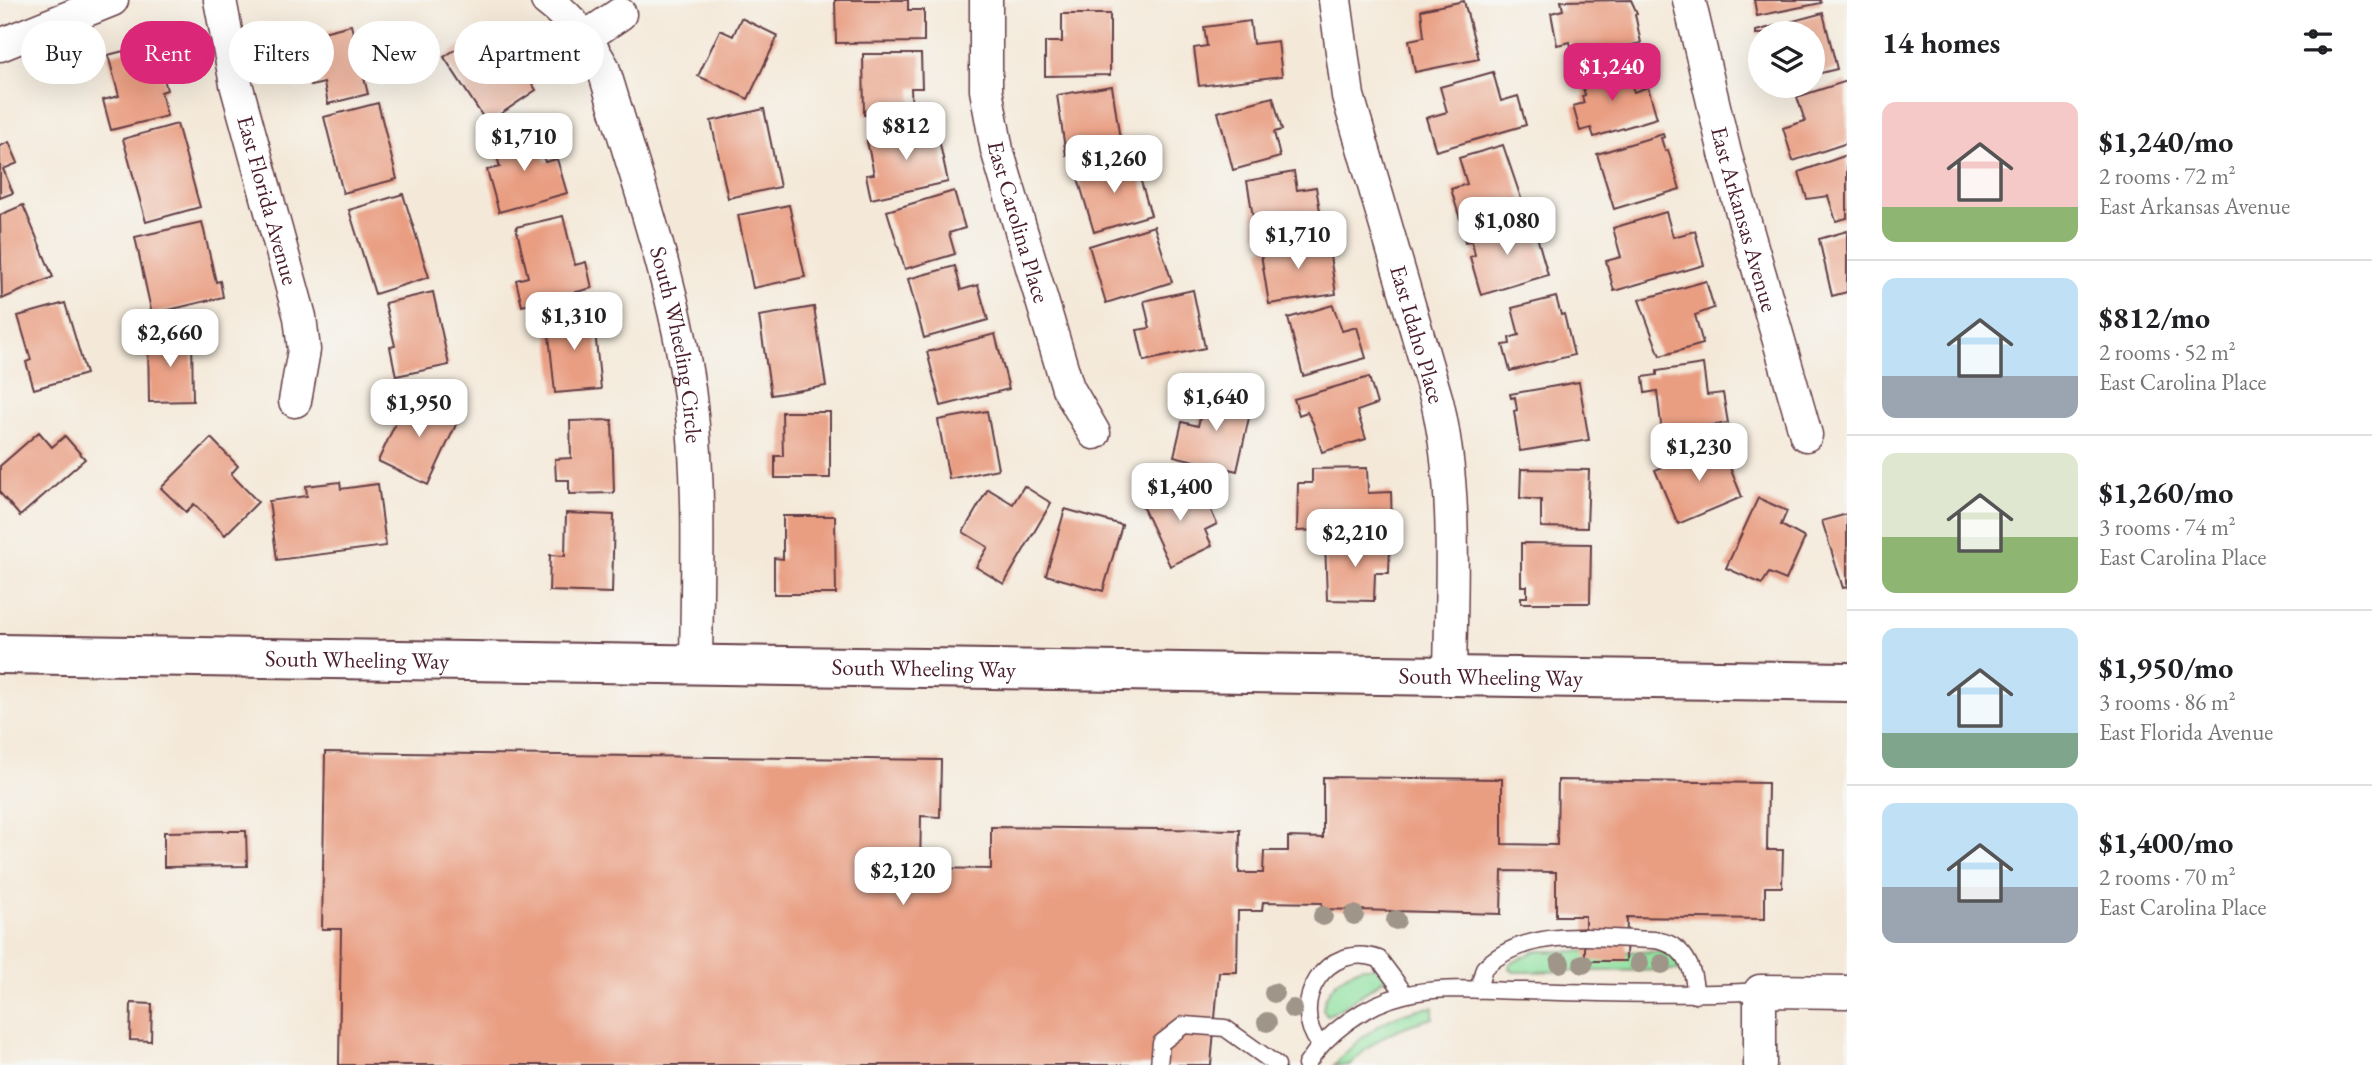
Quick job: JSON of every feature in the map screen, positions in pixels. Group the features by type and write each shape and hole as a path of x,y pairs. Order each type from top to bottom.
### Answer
{"street":[{"path":"0,45 71,14 112,0"},
{"name":"East Florida Avenue","path":"220,0 238,94 300,317 304,350 295,401"},
{"name":"South Wheeling Circle","path":"547,0 572,21"},
{"name":"East Carolina Place","path":"986,0 986,90 997,150 1068,388 1094,433"},
{"name":"East Idaho Place","path":"1335,0 1348,96 1446,440 1451,510 1450,676"},
{"name":"East Arkansas Avenue","path":"1689,0 1725,153 1806,435"},
{"path":"604,24 620,13"},
{"name":"South Wheeling Circle","path":"604,69 670,292 688,386 697,482 696,664"},
{"name":"South Wheeling Way","path":"0,654 1847,682"},
{"path":"1760,1065 1760,991 1847,992"}],"lane":[{"path":"1478,990 1484,968 1521,944 1562,938 1654,940 1670,943 1684,956 1694,974 1695,995"},
{"path":"1320,1045 1309,1026 1307,1002 1314,980 1324,969 1351,957 1372,957 1386,965 1405,994"},
{"path":"1307,1065 1320,1045 1369,1009 1405,994 1478,990 1695,995 1760,991"},
{"path":"1159,1065 1161,1043 1184,1025 1225,1028 1277,1065"}],"green space":[{"path":"1535,951 1673,952 1683,970 1514,972 1509,968 1510,964"},
{"path":"1362,967 1375,967 1387,976 1327,1015 1323,1009 1324,1001 1331,988 1341,978"},
{"path":"1433,1007 1433,1018 1387,1035 1349,1065 1334,1065 1378,1026 1404,1013"}],"building":[{"path":"835,0 908,0 908,10 924,10 924,42 836,43"},
{"path":"1631,0 1637,13 1635,14 1641,43 1574,58 1570,42 1557,45 1551,13 1563,10 1561,1"},
{"path":"1754,0 1820,0 1821,3 1757,16"},
{"path":"1464,1 1479,59 1415,72 1409,40 1424,37 1421,10"},
{"path":"1823,13 1825,21 1793,21"},
{"path":"1062,14 1110,14 1110,75 1045,76 1045,42 1062,42"},
{"path":"741,18 778,36 748,99 698,76 720,30 733,36"},
{"path":"1250,21 1253,44 1278,41 1282,76 1199,86 1194,48 1207,46 1204,27"},
{"path":"1825,21 1837,69 1825,72"},
{"path":"348,26 348,84 366,84 368,94 328,104 324,84 334,84 334,29"},
{"path":"454,50 454,72 444,57"},
{"path":"120,52 120,84 165,84 167,90 161,92 167,116 111,130 103,100 119,96 108,55"},
{"path":"863,54 921,54 922,88 911,88 912,114 864,115"},
{"path":"1623,64 1634,92 1648,87 1657,118 1594,137 1591,128 1580,131 1573,106 1584,103 1582,96 1585,95 1580,77"},
{"path":"1493,72 1501,101 1518,96 1526,125 1436,151 1426,118 1447,112 1440,87"},
{"path":"1847,81 1847,143 1793,161 1783,128 1805,121 1797,98 1825,98 1825,88"},
{"path":"462,84 532,84 536,90 487,123"},
{"path":"1112,86 1121,146 1066,155 1057,95"},
{"path":"1273,97 1282,130 1274,132 1280,157 1233,170 1218,112"},
{"path":"378,103 397,179 343,193 324,117"},
{"path":"764,109 780,187 728,198 711,121"},
{"path":"177,124 200,207 146,222 123,139"},
{"path":"936,125 948,182 871,199 866,175 874,174 867,141"},
{"path":"536,131 545,162 557,159 567,193 499,212 487,170 500,167 493,143"},
{"path":"1663,134 1664,137 1661,138 1665,151 1668,150 1680,189 1614,209 1597,154"},
{"path":"9,142 18,163 3,169 13,193 0,198 0,146"},
{"path":"1503,145 1522,201 1460,219 1451,189 1467,184 1459,158"},
{"path":"1847,155 1847,218 1836,221 1828,196 1807,199 1799,172"},
{"path":"1134,158 1151,215 1094,232 1077,175"},
{"path":"1294,172 1297,190 1316,187 1322,223 1256,235 1247,181"},
{"path":"954,191 965,228 949,233 955,254 905,269 887,211"},
{"path":"403,194 429,277 375,294 349,210"},
{"path":"23,205 53,277 2,299 0,215"},
{"path":"789,205 805,277 753,288 738,215"},
{"path":"1666,212 1673,237 1695,231 1704,265 1614,291 1606,261 1621,257 1613,228"},
{"path":"563,216 575,265 586,262 592,288 522,306 516,280 528,277 516,227"},
{"path":"1532,219 1548,275 1481,295 1470,257 1475,255 1472,241 1465,242 1464,238"},
{"path":"202,222 216,282 220,281 223,297 152,314 135,237"},
{"path":"1154,226 1172,282 1106,303 1089,246"},
{"path":"1847,231 1847,292 1832,296 1819,239"},
{"path":"1327,237 1336,294 1269,304 1260,248"},
{"path":"955,266 961,290 978,285 988,320 924,338 908,279"},
{"path":"1706,281 1714,308 1695,315 1703,344 1660,356 1639,300"},
{"path":"1193,290 1205,348 1144,361 1137,330 1150,328 1144,301"},
{"path":"433,292 449,365 396,376 390,347 395,346 385,303"},
{"path":"1556,297 1561,315 1564,314 1574,355 1510,371 1503,345 1510,344 1509,338 1519,335 1512,308"},
{"path":"65,303 86,374 34,389 26,362 31,360 18,316"},
{"path":"1333,305 1342,331 1357,327 1366,358 1303,376 1288,318"},
{"path":"814,307 826,386 771,395 759,316"},
{"path":"593,312 601,389 555,393 547,316"},
{"path":"995,334 1009,389 941,406 927,352"},
{"path":"148,337 192,337 193,401 149,402"},
{"path":"1703,364 1707,395 1723,393 1728,423 1662,432 1657,391 1645,393 1643,377 1657,375 1657,371"},
{"path":"1369,377 1377,404 1357,411 1366,439 1322,452 1313,423 1307,412 1299,415 1294,399"},
{"path":"1579,382 1589,440 1520,451 1514,411 1517,410 1515,397 1511,398 1510,394"},
{"path":"410,392 460,416 428,485 378,461"},
{"path":"1206,393 1252,404 1237,471 1174,456 1182,422 1198,426"},
{"path":"987,411 998,469 949,479 938,420"},
{"path":"782,412 830,412 830,478 775,478 775,456 783,456"},
{"path":"612,420 614,493 569,494 569,480 556,480 555,459 571,458 570,421"},
{"path":"39,432 52,447 65,436 85,459 20,516 0,493 0,466"},
{"path":"211,438 238,466 231,474 258,502 225,535 194,504 186,512 161,488"},
{"path":"1720,443 1742,497 1678,524 1655,470"},
{"path":"1367,468 1368,493 1391,492 1392,527 1297,531 1298,483 1312,483 1312,469"},
{"path":"1521,469 1589,470 1587,528 1541,527 1541,500 1520,498"},
{"path":"340,482 341,489 378,484 386,546 277,560 269,501 307,496 306,486"},
{"path":"1024,486 1051,503 1004,584 976,567 988,547 963,532 988,489 1013,504"},
{"path":"1200,486 1217,524 1205,530 1212,546 1170,566 1139,499 1165,488 1170,500"},
{"path":"1758,498 1787,511 1781,525 1805,538 1786,580 1769,573 1762,584 1726,568"},
{"path":"1065,509 1122,525 1103,591 1046,575"},
{"path":"566,513 614,515 612,593 549,591 550,555 565,556"},
{"path":"1847,514 1847,587 1843,588 1822,521"},
{"path":"783,516 835,516 836,594 774,594 774,558 783,559"},
{"path":"1325,540 1390,542 1389,573 1375,573 1374,601 1327,600"},
{"path":"1521,543 1591,544 1590,603 1521,603 1521,597 1527,597 1527,586 1521,586"},
{"path":"325,752 941,760 940,817 921,816 920,868 991,869 991,827 1240,830 1239,873 1263,873 1264,851 1288,851 1288,837 1323,838 1323,777 1502,779 1502,844 1557,845 1558,780 1768,783 1767,850 1783,850 1782,887 1765,887 1765,919 1627,917 1626,961 1585,961 1585,916 1556,916 1556,872 1502,871 1501,914 1321,909 1322,903 1263,902 1262,911 1238,911 1237,972 1219,972 1211,1065 339,1065 341,929 322,929"},
{"path":"246,831 247,866 164,867 164,832"},
{"path":"131,1003 152,1004 151,1041 130,1040"}]}
